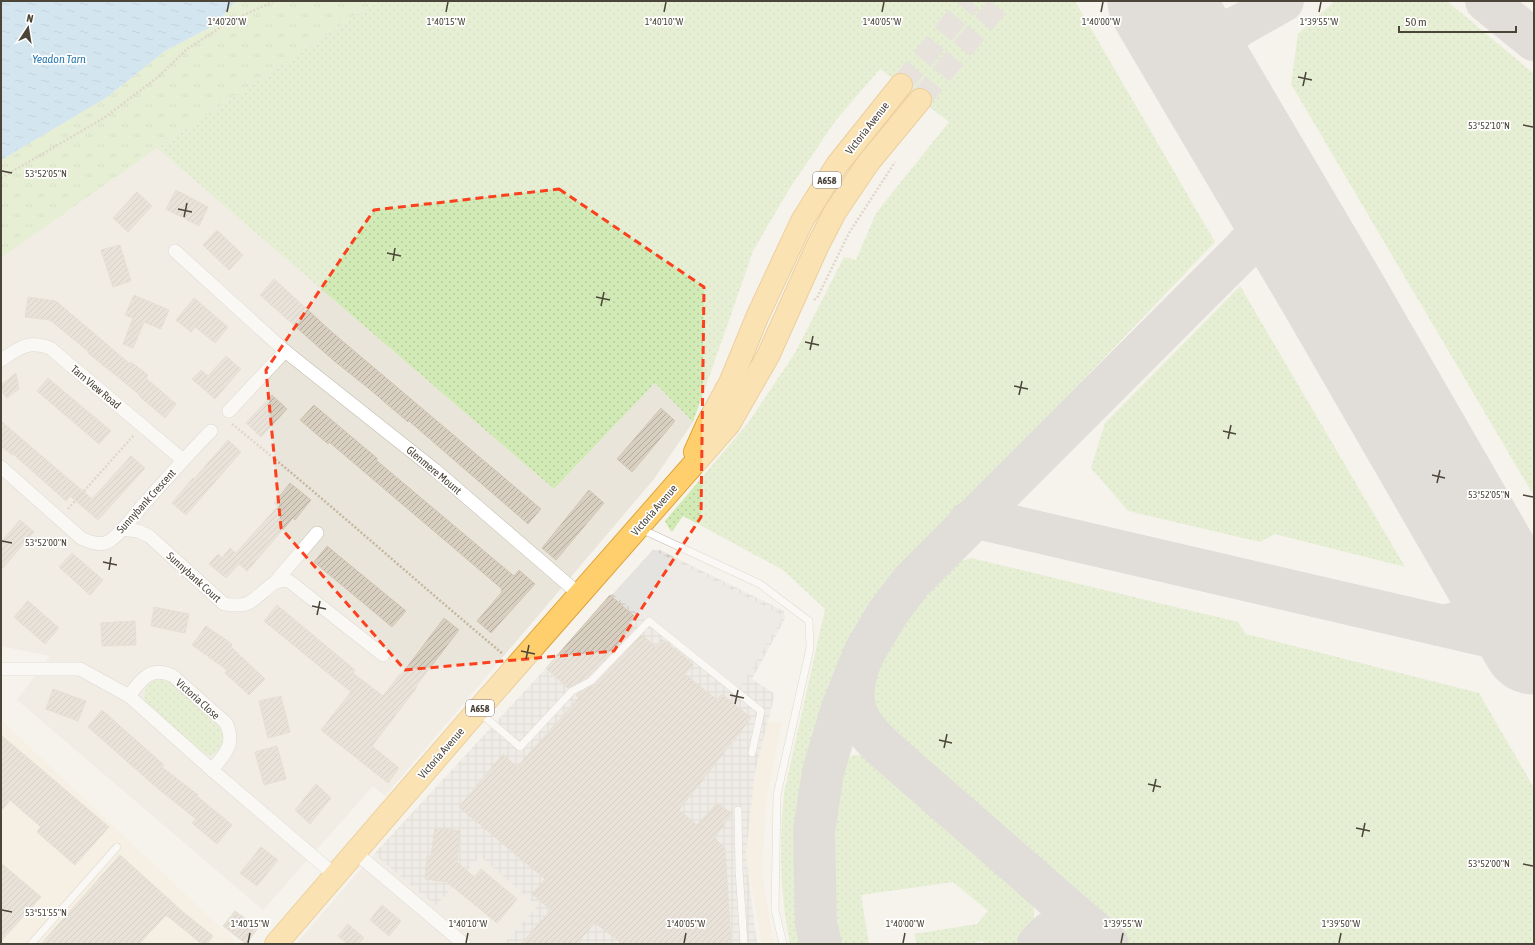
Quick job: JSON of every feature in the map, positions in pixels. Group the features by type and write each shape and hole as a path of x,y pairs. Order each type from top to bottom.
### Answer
{"highway":[{"name":"Victoria Avenue","path":"686,473 708,423 730,383 758,315 802,221 837,165 901,85"},
{"name":"Victoria Avenue","path":"276,944 477,711 729,424 768,356 817,247 836,212 868,163 920,100"}],"street":[{"name":"Glenmere Mount","path":"175,251 285,351 435,470 579,594"},
{"name":"Tarn View Road","path":"1,360 25,345 41,345 50,348 182,460"},
{"path":"229,416 285,351"},
{"name":"Sunnybank Crescent","path":"1,467 81,538 100,544 107,542 122,529 182,460 211,431"},
{"name":"Sunnybank Court","path":"122,529 138,531 149,536 224,604 236,606 247,603 276,581 317,533"},
{"path":"276,581 282,579 289,581 383,655"},
{"path":"1,669 80,669 129,696 212,770 336,876"},
{"name":"Victoria Close","path":"129,696 141,679 149,674 166,672 173,676 226,723 230,733 230,742 226,751 212,770"},
{"path":"356,853 464,944"}],"lane":[{"path":"639,528 760,584 809,621 810,648 777,795 775,910 783,944"},
{"path":"477,711 520,747 572,691 591,681 649,621 760,711 752,753"},
{"path":"738,810 739,870 744,944"},
{"path":"31,944 117,847"}],"path":[{"path":"1,178 104,118 158,77 193,45 229,22 274,1"},
{"path":"817,298 849,233 896,161"},
{"path":"229,416 432,595 517,666"},
{"path":"59,519 143,426"}],"highlighted area":[{"path":"559,189 704,287 701,517 614,651 405,670 281,528 266,370 374,210"}],"shaded area":[{"path":"157,148 554,489 655,383 693,422 654,479 385,796 373,786 263,910 17,700 50,656 1,646 1,258"},
{"path":"653,550 660,550 784,611 785,619 752,679 775,694 755,772 746,855 757,944 504,944 537,906 480,856 436,906 374,854 546,668 610,595 613,594"},
{"path":"653,550 780,614 781,620 736,694 613,594"},
{"path":"1,720 238,944 1,944"},
{"path":"768,722 782,722 766,802 762,873 774,944 762,944 746,856 755,772"},
{"path":"374,854 436,906 480,856 538,906 504,944 296,944"}],"green space":[{"path":"236,1 377,1 157,148 1,258 1,160 106,98 165,51 215,25"},
{"path":"377,1 1075,1 1215,242 903,568 852,635 829,683 810,743 800,796 796,857 805,944 790,944 782,888 782,812 784,793 825,609 783,570 683,516 672,532 665,521 748,423 795,353 844,257 856,260 876,213 949,122 880,69 836,120 788,191 753,251 693,422 655,383 554,489 157,148"},
{"path":"1335,1 1447,1 1534,74 1534,496 1291,84 1298,34"},
{"path":"1240,286 1405,567 1275,534 1260,542 1128,511 1091,468 1105,423"},
{"path":"971,558 1238,622 1246,634 1479,693 1534,788 1534,944 1131,944 875,719 868,696 876,671 903,626 948,565"},
{"path":"162,679 170,681 218,726 223,738 221,746 216,752 210,755 202,754 147,707 145,702 146,688 152,682"},
{"path":"853,755 866,755 1034,900 1034,928 1017,944 987,944 982,941 968,944 917,944 914,934 977,924 988,911 953,882 861,895 869,944 840,944 834,893 833,829 843,761"}],"water":[{"name":"Yeadon Tarn","path":"1,1 236,1 215,25 165,51 106,98 1,160"}],"building":[{"path":"176,190 208,207 199,226 166,209"},
{"path":"137,192 152,206 128,232 113,218"},
{"path":"217,230 243,255 229,270 203,245"},
{"path":"120,245 131,281 113,287 101,250"},
{"path":"274,279 333,333 541,509 528,524 409,421 408,422 333,360 260,295"},
{"path":"134,295 169,310 161,329 144,322 133,348 123,344 133,318 125,315"},
{"path":"28,297 56,301 130,364 131,362 148,375 146,378 176,404 165,418 139,396 140,395 50,320 25,317"},
{"path":"194,298 228,327 215,343 195,327 191,332 176,320"},
{"path":"226,356 241,369 215,399 192,379 201,370 208,376"},
{"path":"16,373 19,389 7,398 1,390 1,385"},
{"path":"48,378 111,431 99,444 37,391"},
{"path":"272,395 287,409 261,437 246,423"},
{"path":"314,405 378,459 376,460 514,576 519,570 535,584 491,633 477,621 502,592 502,589 329,442 328,444 300,420"},
{"path":"661,408 675,421 632,472 617,459"},
{"path":"1,421 92,499 131,456 145,468 98,520 70,496 66,501 13,454 12,455 1,446"},
{"path":"228,440 241,452 186,515 172,503"},
{"path":"290,483 311,500 295,520 293,518 247,571 239,564 226,578 209,564 218,554 222,558 230,548 236,553 278,506 274,503"},
{"path":"589,490 604,503 556,560 542,548"},
{"path":"20,520 34,532 1,570 1,542"},
{"path":"327,546 406,611 392,627 314,562"},
{"path":"72,553 103,580 90,595 59,567"},
{"path":"610,595 634,616 628,623 635,628 588,677 568,688 546,668"},
{"path":"28,601 59,628 45,644 14,617"},
{"path":"277,605 355,670 353,673 383,696 400,674 401,675 444,618 459,630 372,746 399,768 388,783 321,730 351,692 264,621"},
{"path":"154,607 189,614 185,633 151,626"},
{"path":"135,621 136,645 102,646 101,623"},
{"path":"206,626 232,644 231,647 265,679 249,695 225,673 227,670 192,645"},
{"path":"642,635 656,647 662,639 693,664 685,674 717,700 722,694 751,718 679,810 697,825 717,803 732,814 714,838 725,848 731,944 623,944 595,923 576,944 521,944 551,910 532,894 545,879 459,807 503,754 517,767 579,698 576,695 595,684"},
{"path":"53,689 86,701 78,721 46,709"},
{"path":"281,696 290,732 268,738 259,701"},
{"path":"102,710 164,765 162,767 198,795 197,796 232,825 217,844 192,823 196,819 156,787 88,727"},
{"path":"1,735 109,827 75,865 37,832 41,827 10,800 1,811"},
{"path":"277,746 286,779 264,785 255,752"},
{"path":"316,784 331,798 310,824 295,810"},
{"path":"435,828 460,831 457,862 474,877 481,869 517,899 497,923 447,882 425,879 427,856 431,856"},
{"path":"261,847 278,860 257,886 240,873"},
{"path":"120,855 183,912 213,936 207,944 202,944 166,915 139,944 41,944"},
{"path":"1,863 41,897 1,941"},
{"path":"382,905 401,921 389,936 370,920"},
{"path":"235,911 258,928 246,944 223,926"},
{"path":"348,924 364,938 358,944 348,944 338,936"}],"taxiway":[{"path":"1237,27 1283,1"},
{"path":"1486,1 1534,40"},
{"path":"1161,3 1175,20 1194,30 1215,34 1237,27 1223,43 1213,61 1211,78 1217,97"},
{"path":"1252,156 1262,183 1266,202 1266,211 1260,229 1244,249 1266,243 1276,243 1286,247 1304,259 1332,292"},
{"path":"821,944 816,924 814,831 823,772 842,708 864,653 887,614 911,582 1244,249"},
{"path":"969,522 982,519 1534,647"},
{"path":"1439,625 1451,624 1462,620 1469,615 1480,602 1486,586 1487,570 1484,559 1475,541"},
{"path":"1498,579 1518,608 1534,624"},
{"path":"856,676 854,689 856,711 865,728 872,736 889,753 1108,944"},
{"path":"1038,944 1050,932 1061,926 1074,924 1090,928"}],"runway":[{"path":"1160,1 1332,292 1534,642"}],"tunnel":[{"path":"901,85 970,1"},
{"path":"920,100 1002,1"}]}
